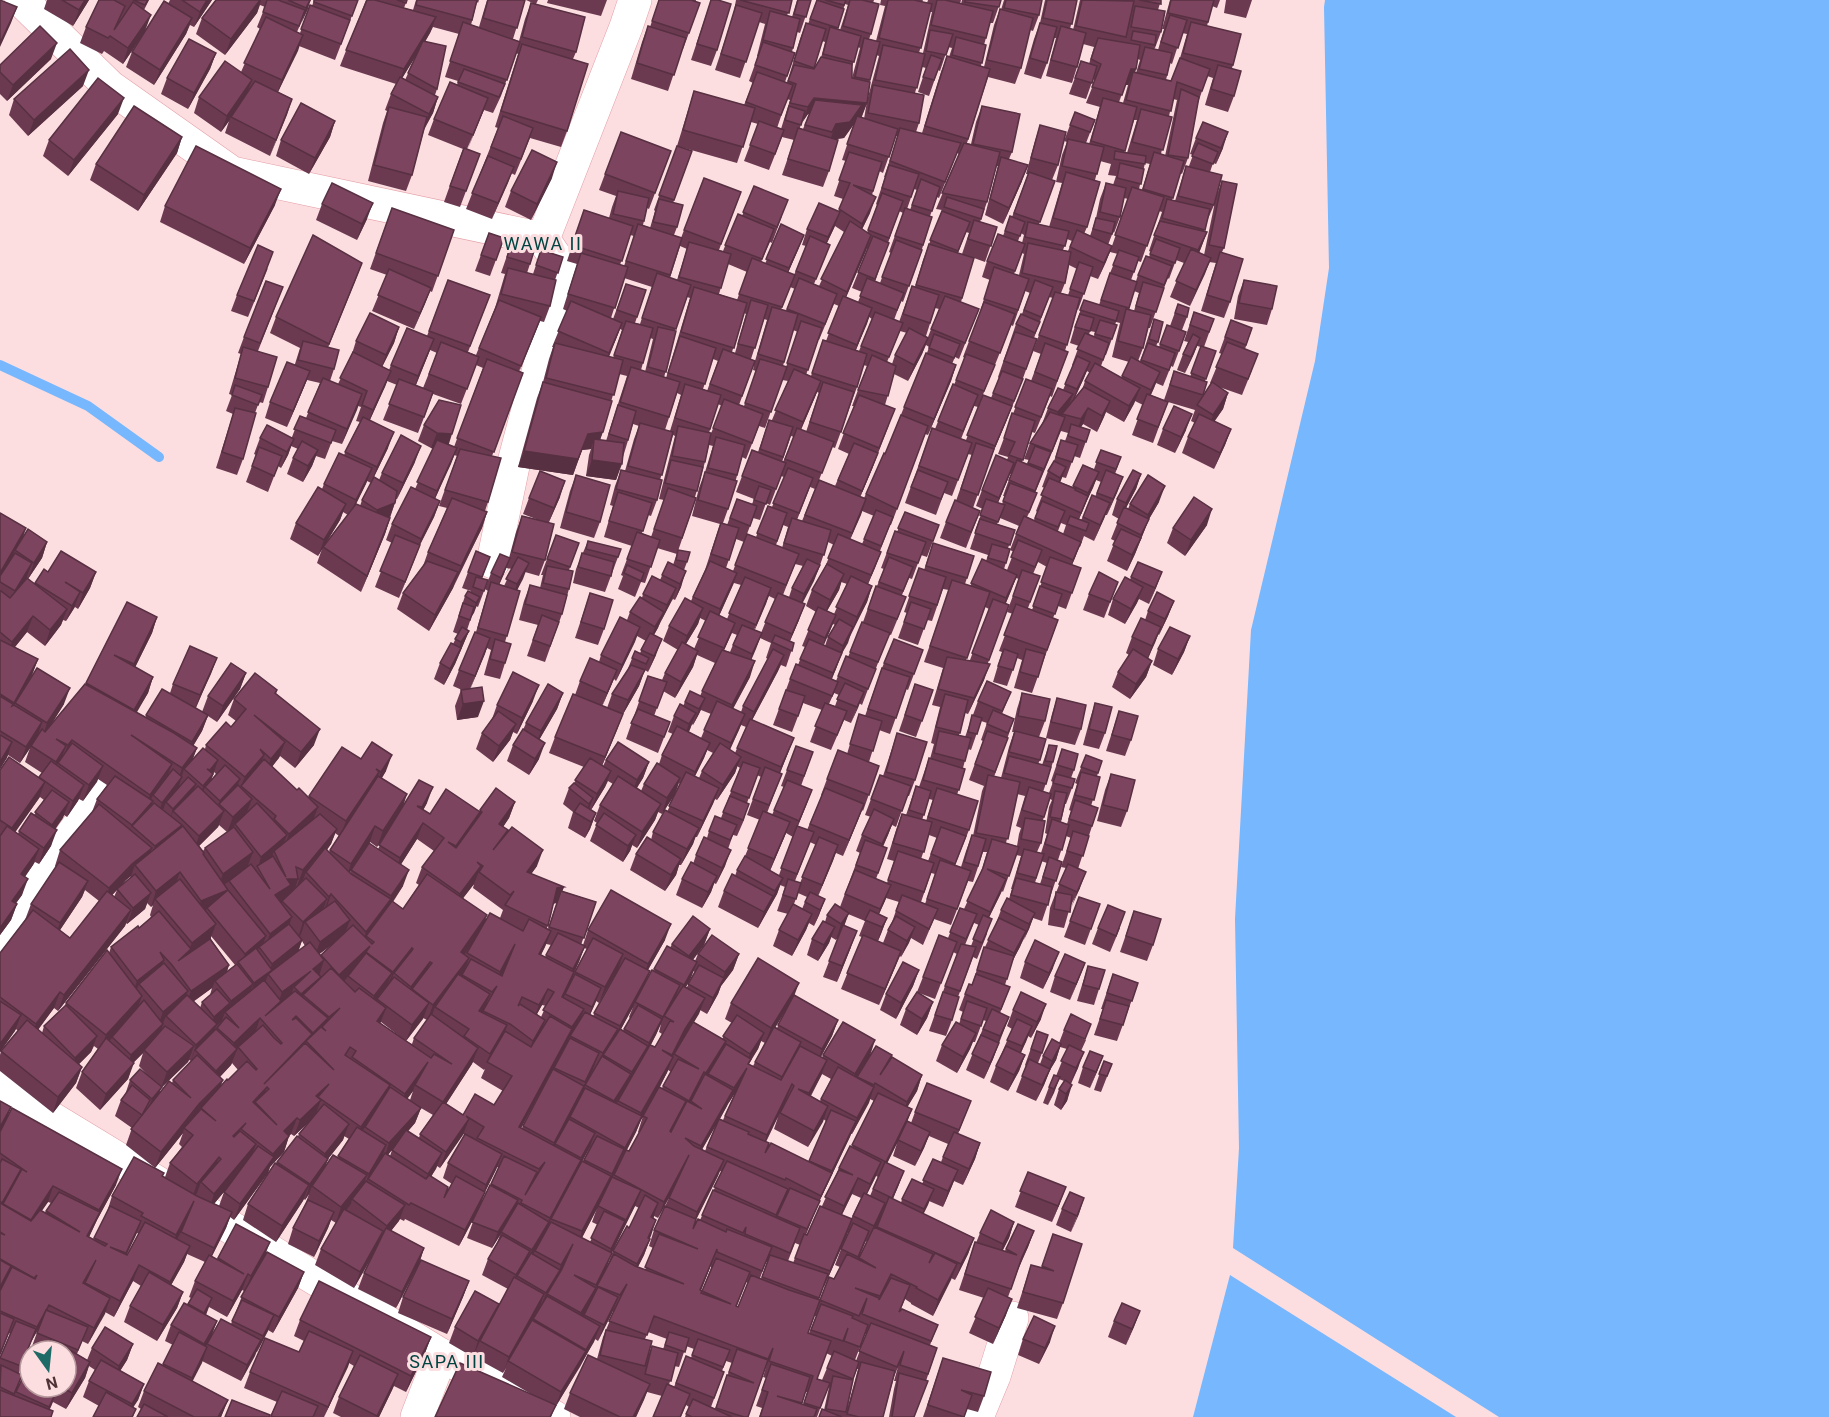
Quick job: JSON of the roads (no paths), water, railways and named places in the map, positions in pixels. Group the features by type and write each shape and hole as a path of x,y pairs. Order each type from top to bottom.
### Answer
{"street":[{"path":"21,0 110,87 232,173 543,239 565,271 513,466 493,562"},
{"path":"543,239 635,0"},
{"path":"0,948 46,871 103,792"},
{"path":"0,1087 441,1355 554,1417"},
{"path":"977,1417 994,1376 1012,1318"},
{"path":"417,1417 441,1355"}],"water":[{"path":"1325,0 1829,0 1829,1417 1499,1417 1233,1248 1239,1148 1235,919 1251,630 1315,361 1329,268"},
{"path":"1230,1275 1456,1417 1193,1417"}],"waterway":[{"path":"0,365 88,406 159,457"}],"district":[{"name":"WAWA II","path":"543,244"},
{"name":"SAPA III","path":"447,1362"}]}
